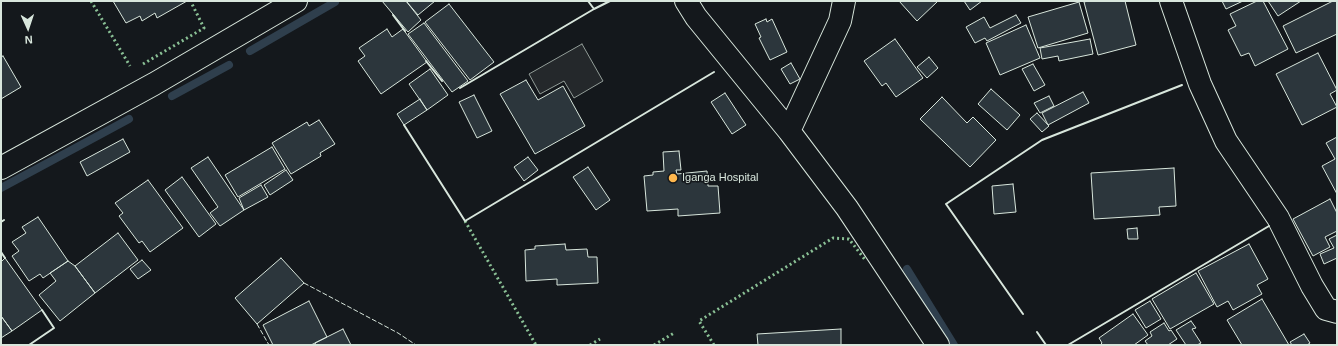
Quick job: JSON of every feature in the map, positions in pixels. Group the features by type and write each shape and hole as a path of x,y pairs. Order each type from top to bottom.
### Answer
{"street":[{"path":"1,168 154,84 296,1"},
{"path":"686,1 696,17 790,131 847,208 938,345"},
{"path":"790,131 840,21 844,1"},
{"path":"1171,1 1200,84 1226,141 1278,218 1312,286 1326,309 1337,312"}],"shaded area":[{"path":"582,44 603,81 574,98 564,81 540,94 529,74"}],"building":[{"path":"113,1 187,1 157,18 155,13 142,21 140,16 126,23"},
{"path":"382,1 406,1 421,20 408,32"},
{"path":"406,1 435,1 418,15"},
{"path":"899,1 938,1 917,21"},
{"path":"964,1 982,1 970,10"},
{"path":"1125,1 1136,45 1098,55 1084,2"},
{"path":"1222,1 1243,1 1226,9"},
{"path":"1257,1 1263,1 1288,49 1255,66 1249,53 1241,56 1228,30 1236,26 1230,14"},
{"path":"1268,1 1301,1 1278,16"},
{"path":"1333,1 1337,1 1337,34 1296,53 1283,26"},
{"path":"1079,2 1088,33 1038,48 1028,17"},
{"path":"449,4 494,62 470,80 425,22"},
{"path":"1016,15 1021,23 987,41 985,38 975,43 966,27 984,17 990,28"},
{"path":"766,19 767,22 772,19 787,52 770,60 759,38 761,37 755,24"},
{"path":"424,23 468,81 452,92 408,34"},
{"path":"1026,25 1040,58 1000,75 986,43"},
{"path":"387,29 392,37 403,29 427,62 381,94 358,61 365,56 359,48"},
{"path":"895,39 923,78 896,97 886,83 882,86 864,61"},
{"path":"1090,39 1093,54 1059,61 1058,56 1042,59 1040,48"},
{"path":"1318,53 1337,90 1330,94 1337,107 1302,125 1276,74"},
{"path":"3,56 21,87 1,99 1,57"},
{"path":"929,57 938,68 927,78 917,67"},
{"path":"791,63 800,79 790,84 781,69"},
{"path":"1033,64 1045,85 1034,91 1022,69"},
{"path":"430,69 448,95 427,110 409,84"},
{"path":"526,80 538,100 563,86 585,126 535,154 500,94"},
{"path":"991,89 1020,115 1007,130 978,104"},
{"path":"1083,92 1089,103 1048,125 1042,113"},
{"path":"725,93 746,125 732,134 711,102"},
{"path":"474,95 492,131 477,138 459,102"},
{"path":"1049,96 1054,106 1040,113 1034,103"},
{"path":"942,97 967,123 973,117 996,140 970,167 920,119"},
{"path":"420,99 427,110 404,125 397,114"},
{"path":"1037,113 1049,126 1042,132 1030,119"},
{"path":"319,120 335,144 320,153 321,156 291,174 272,143 307,122 309,126"},
{"path":"1337,137 1337,194 1322,166 1335,159 1326,143"},
{"path":"123,139 130,152 87,176 80,162"},
{"path":"272,147 285,169 238,197 225,175"},
{"path":"679,151 681,170 676,170 677,174 707,171 708,186 718,186 720,213 678,216 678,209 647,211 644,176 653,175 653,172 664,171 663,152"},
{"path":"208,157 244,210 220,226 210,213 218,207 191,168"},
{"path":"528,157 538,170 524,181 514,167"},
{"path":"588,167 610,200 596,210 573,177"},
{"path":"1174,168 1176,206 1159,207 1160,215 1094,219 1091,173"},
{"path":"286,170 293,180 270,195 264,185"},
{"path":"182,177 216,224 199,237 165,190"},
{"path":"148,180 183,228 150,252 142,241 139,243 119,216 123,213 115,203"},
{"path":"1013,184 1016,212 994,214 992,186"},
{"path":"261,185 268,197 244,210 239,198"},
{"path":"1330,199 1337,213 1337,231 1325,237 1330,247 1313,256 1293,219"},
{"path":"38,217 68,261 43,278 40,274 29,281 12,256 19,251 12,242 26,233 22,227"},
{"path":"1137,228 1138,239 1128,239 1127,229"},
{"path":"118,233 138,260 95,293 75,266"},
{"path":"1337,235 1337,258 1324,264 1320,254 1334,248 1329,239"},
{"path":"565,244 566,250 587,249 588,257 597,257 598,283 557,285 557,279 526,281 525,250 535,249 535,246"},
{"path":"1249,244 1268,279 1257,285 1262,294 1233,310 1228,301 1217,307 1198,271"},
{"path":"5,258 42,310 12,331 1,316 1,262"},
{"path":"281,258 304,283 257,324 235,298"},
{"path":"142,260 151,270 138,279 130,269"},
{"path":"68,261 75,266 95,293 60,321 39,295 56,281 50,273"},
{"path":"1196,273 1214,304 1170,329 1152,299"},
{"path":"1262,299 1289,345 1242,345 1227,320"},
{"path":"309,301 327,337 311,345 273,345 263,325"},
{"path":"1150,301 1161,319 1146,328 1135,310"},
{"path":"1133,314 1148,335 1134,345 1100,345 1102,343 1099,338"},
{"path":"1,316 12,331 1,338"},
{"path":"1191,321 1196,328 1192,329 1201,343 1197,345 1186,345 1176,330"},
{"path":"1164,323 1177,339 1168,345 1148,345 1145,341 1152,336 1150,332"},
{"path":"343,329 351,345 316,345 315,343"},
{"path":"841,329 841,345 758,345 757,334"},
{"path":"1304,334 1310,343 1307,345 1292,345 1290,342"}],"waterway":[{"path":"250,51 335,2"},
{"path":"172,96 229,65"},
{"path":"1,188 129,119"},
{"path":"907,269 954,345"}],"hedge":[{"path":"91,1 130,66"},
{"path":"143,64 204,28 191,2"},
{"path":"465,221 536,345"},
{"path":"714,345 699,321 833,238 849,239 866,261"},
{"path":"654,345 674,333"},
{"path":"590,345 600,339"}],"fence":[{"path":"304,283 398,333 416,345"},
{"path":"257,324 269,345"}],"wall":[{"path":"460,88 594,9 588,1"},
{"path":"594,9 610,1"},
{"path":"393,15 405,31"},
{"path":"426,61 442,81"},
{"path":"404,125 465,221 714,72"},
{"path":"1023,314 946,204 1042,140 1182,85"},
{"path":"1068,345 1269,226"},
{"path":"1,252 5,258"},
{"path":"29,345 54,328 42,310"},
{"path":"1037,332 1046,345"}],"place":[{"name":"Iganga Hospital","path":"673,178"}]}
